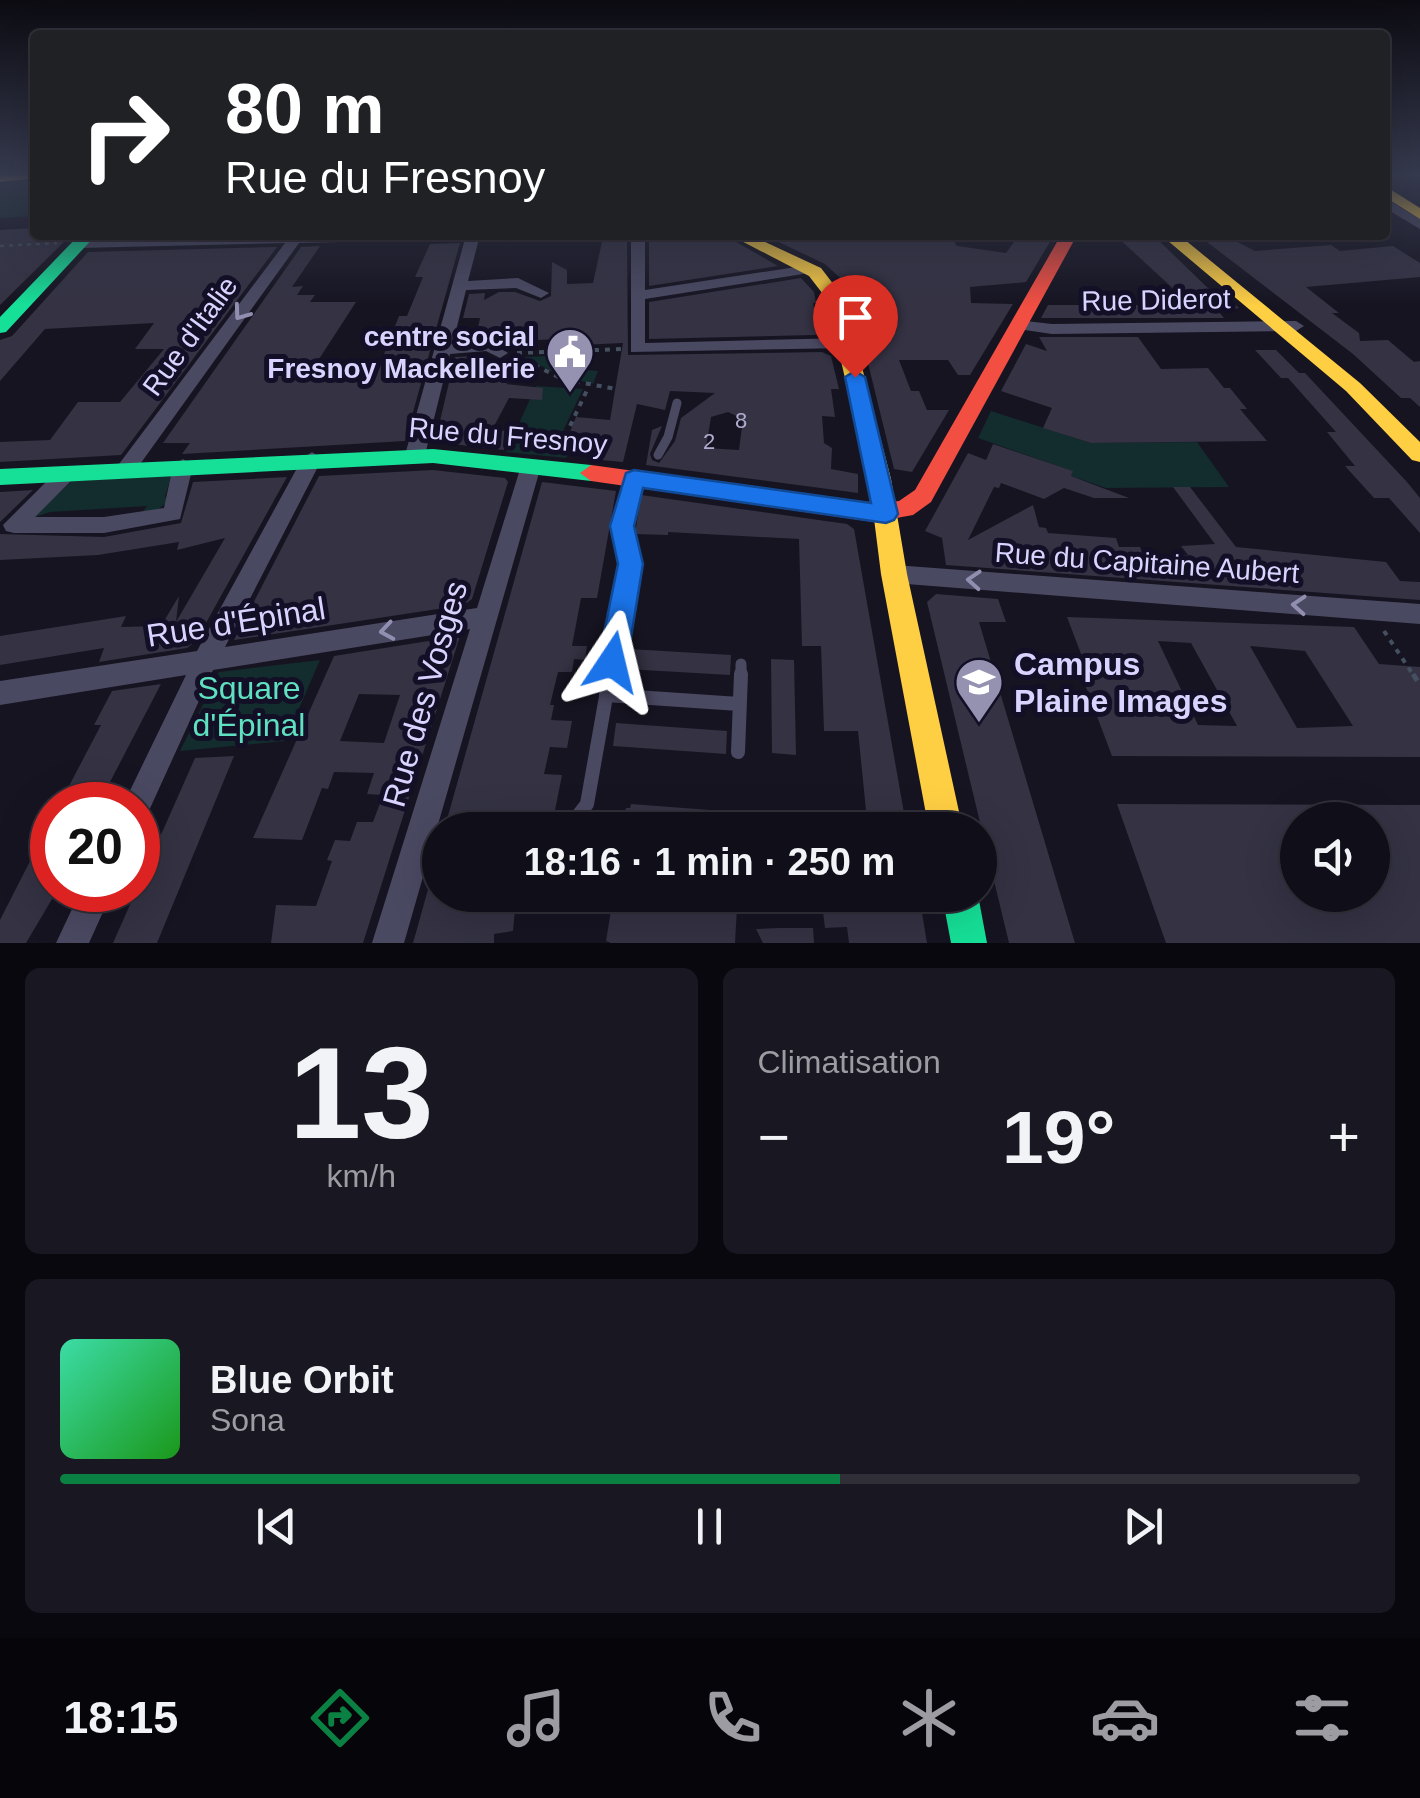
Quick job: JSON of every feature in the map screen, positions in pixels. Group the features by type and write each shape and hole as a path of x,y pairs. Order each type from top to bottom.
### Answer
{"main road":[{"path":"0,328 83,240"},
{"path":"748,240 809,269 833,292 886,514 894,574 942,812"},
{"path":"886,514 905,510 923,496 1066,240"},
{"path":"1175,240 1358,376 1420,435"},
{"path":"1189,240 1288,326 1420,455"},
{"name":"Rue du Fresnoy","path":"0,477 415,456 645,476 886,514"},
{"path":"964,912 970,943"}],"street":[{"name":"Rue d'Italie","path":"126,469 295,240"},
{"path":"415,456 472,240"},
{"path":"638,240 638,348 846,343"},
{"path":"638,296 809,269"},
{"path":"460,286 518,283 541,293"},
{"name":"Rue Diderot","path":"1017,325 1052,330 1288,326"},
{"path":"444,348 488,346 500,353"},
{"path":"148,782 206,659 312,459"},
{"path":"68,472 14,524 104,525 173,514 184,466"},
{"name":"Rue des Vosges","path":"388,943 531,466"},
{"name":"Rue du Capitaine Aubert","path":"894,574 1408,613"},
{"name":"Rue d'Épinal","path":"0,693 483,617"},
{"path":"72,943 86,912"}],"lane":[{"path":"658,456 668,437 677,403"},
{"path":"581,812 587,804 630,564 622,526 645,476"},
{"path":"738,752 741,664"},
{"path":"606,694 739,704"}],"path":[{"path":"0,246 83,240"},
{"path":"616,390 562,379 511,353 638,348"},
{"path":"579,444 563,442 589,386"},
{"path":"1370,610 1420,685"}],"green space":[{"path":"573,355 573,369 598,371 593,384 561,376 524,357"},
{"path":"536,386 583,389 553,452 568,455 566,458 506,452"},
{"path":"991,411 1091,443 1197,442 1229,487 1106,488 1071,476 1072,471 978,438"},
{"path":"171,476 165,497 170,500 155,512 141,514 147,506 50,512 32,518 72,481"},
{"name":"Square d'Épinal","path":"320,660 285,741 180,751 219,672"}],"building":[{"path":"30,228 30,240 66,240 0,305 0,230"},
{"path":"602,240 627,240 628,355 822,352 831,356 839,389 831,389 835,417 822,416 824,443 832,448 831,469 858,474 858,493 646,465 652,430 662,426 650,454 659,463 675,441 681,418 715,393 670,391 665,410 637,404 623,462 590,459 599,436 570,432 576,417 610,420 623,343 558,346 558,339 498,342 489,337 476,338 480,318 463,318 469,294 485,293 484,300 499,292 515,292 540,301 551,296 552,262 567,270 567,284 593,283","holes":["728,412 743,419 739,450 706,448 711,417"]},
{"path":"649,240 733,240 778,266 649,286"},
{"path":"775,240 953,240 957,246 1006,253 1016,240 1051,240 1026,282 970,287 971,303 1013,304 970,375 958,375 948,360 899,360 911,391 919,391 927,410 949,410 912,472 894,469 849,286 825,264"},
{"path":"1120,240 1158,240 1212,292 1219,291 1239,308 1219,312 1224,318 1041,318 1048,305 1191,305"},
{"path":"1205,240 1234,240 1255,251 1331,245 1340,251 1393,246 1420,263 1420,277 1306,287 1359,333 1360,341 1388,340 1414,362 1420,361 1420,407 1410,398 1401,398 1353,354"},
{"path":"460,243 405,441 182,454 190,443 163,443 301,247 320,246 292,287 303,286 297,295 315,295 310,302 356,302 310,373 345,373 350,364 381,362 399,316 407,316 423,277 415,277 430,244"},
{"path":"277,247 121,455 0,462 0,442 50,440 78,402 120,402 164,349 135,349 154,323 45,329 0,381 0,340 12,336 88,252"},
{"path":"801,278 814,292 819,333 815,335 649,339 649,302"},
{"path":"1039,337 1138,337 1161,369 1208,368 1247,409 1240,409 1267,441 1091,443 1043,428 1052,408 1001,391 1026,344 1047,351"},
{"path":"1255,350 1276,350 1299,373 1305,373 1407,482 1420,498 1420,533 1389,498 1374,498 1345,466 1355,466 1327,432 1336,432 1288,378 1281,378"},
{"path":"476,356 473,370 499,369 518,358 534,366 506,384 543,388 542,400 509,398 492,430 512,431 504,450 435,442 455,357"},
{"path":"993,444 1073,471 1071,476 1129,498 1094,498 1064,488 1044,499 1001,483 999,488 994,487 968,540 1033,505 1039,527 1046,528 1048,533 1116,538 1119,547 1140,547 1143,555 1188,555 1181,546 1215,544 1173,487 1190,487 1236,547 1386,562 1400,581 1420,582 1420,600 946,565 942,538 925,531 968,453 986,460"},
{"path":"433,470 505,478 508,482 472,599 464,605 234,640 319,476"},
{"path":"287,477 196,641 187,648 99,662 104,648 0,665 0,636 126,616 121,627 161,626 179,596 176,622 225,538 177,550 179,542 98,555 0,560 0,534 104,537 181,523 193,482"},
{"path":"542,482 616,491 597,598 581,598 572,646 587,646 585,660 574,659 572,672 558,672 550,705 554,705 551,720 572,721 567,748 550,747 544,774 562,775 555,812 449,812"},
{"path":"33,490 0,522 0,492"},
{"path":"641,495 847,524 854,529 904,812 866,812 858,731 824,731 821,646 802,646 799,539 668,532 635,534"},
{"path":"936,594 998,599 1006,622 979,622 1075,943 1009,943 997,893 997,812 977,812 927,602"},
{"path":"1067,617 1354,627 1379,664 1420,667 1420,757 1112,756 1084,682 1092,683","holes":["1158,641 1191,643 1237,726 1198,725","1250,646 1305,651 1353,726 1297,728"]},
{"path":"460,636 363,943 271,943 276,905 316,906 335,840 350,841 357,822 373,822 383,795 367,794 374,773 334,772 328,789 322,788 302,840 253,838 334,656","holes":["359,694 400,695 384,743 340,741"]},
{"path":"629,649 731,655 730,675 626,669"},
{"path":"771,659 794,660 796,755 772,753"},
{"path":"161,684 110,782 71,782 101,725 94,725 112,691"},
{"path":"616,723 727,731 726,754 613,746"},
{"path":"234,756 157,943 113,943 127,912 160,912 160,837 195,758"},
{"path":"631,804 736,812 625,812"},
{"path":"1117,804 1280,805 1280,912 1390,912 1390,805 1420,805 1420,943 1166,943"},
{"path":"30,861 30,912 44,912 26,943 0,943 0,920"},
{"path":"422,911 515,912 513,931 494,934 494,943 413,943"},
{"path":"611,912 737,912 735,943 606,941"},
{"path":"823,912 922,912 927,943 849,943 847,927 825,928"},
{"path":"813,928 814,943 763,943 756,929"}],"traffic: fast":[{"path":"0,328 83,240"},
{"path":"0,477 433,456 591,473"},
{"path":"963,912 969,943"}],"traffic: slow":[{"path":"748,240 815,272 835,298 880,479 894,574 942,812"},
{"path":"1175,240 1353,387 1420,455"}],"traffic: jam":[{"path":"591,473 874,513 905,509 923,496 1066,240"}],"place":[{"name":"centre social Fresnoy Mackellerie","path":"570,394"},
{"name":"Campus Plaine Images","path":"979,724"}],"route":[{"path":"612,662 630,564 622,526 634,478 886,514 855,377"}]}
